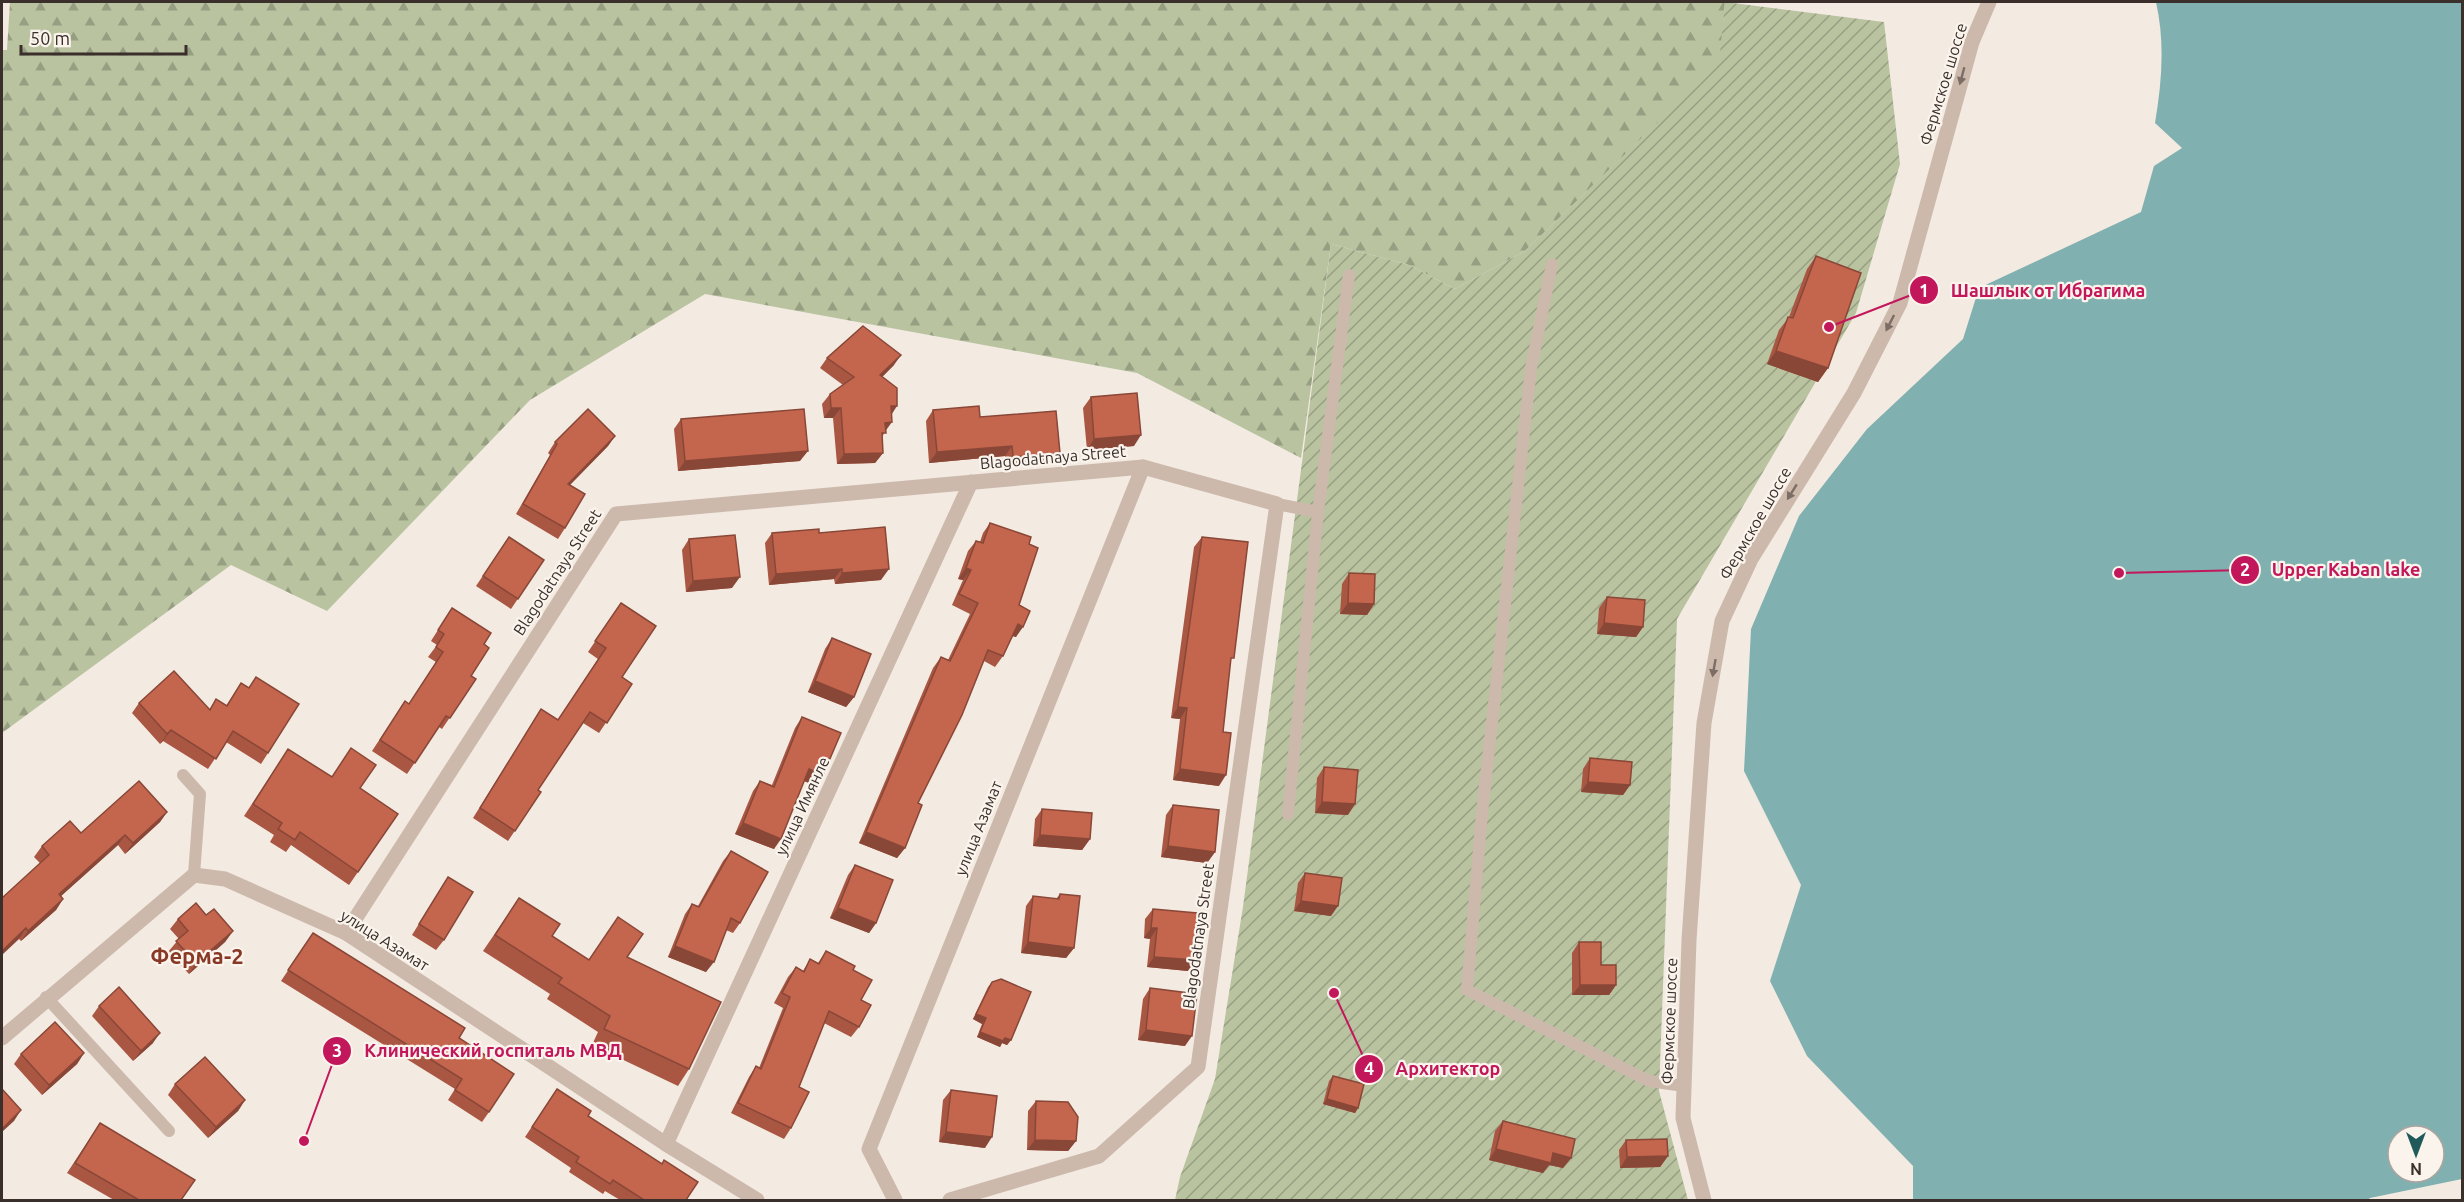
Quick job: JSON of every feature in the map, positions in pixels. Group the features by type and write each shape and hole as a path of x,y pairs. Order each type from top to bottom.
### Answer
{"street":[{"name":"Фермское шоссе","path":"1704,1200 1683,1118 1689,940 1704,723 1722,621 1751,559 1854,393 1900,303 1972,42 1989,2"},
{"name":"Blagodatnaya Street","path":"346,933 616,514 1143,467 1277,504 1198,1067 1099,1156 950,1200"},
{"name":"улица Азамат","path":"895,1200 869,1149 1143,467"},
{"name":"улица Имянле","path":"666,1144 970,482"},
{"name":"улица Азамат","path":"194,875 225,879 346,933 666,1144 757,1200"},
{"path":"2,1038 46,997 194,875"}],"lane":[{"path":"1552,264 1531,368 1482,813 1467,990 1648,1080 1684,1086"},
{"path":"1288,814 1318,512 1349,275"},
{"path":"1277,504 1318,512"},
{"path":"183,775 200,795 194,875"},
{"path":"46,997 169,1131"}],"green space":[{"path":"10,2 1725,2 1720,63 1525,251 1455,289 1409,265 1331,244 1301,458 1137,373 705,294 530,400 327,611 231,565 2,733 2,50 7,50"},
{"path":"1725,2 1884,22 1900,164 1856,313 1677,619 1659,1091 1688,1200 1175,1200 1180,1177 1215,1079 1243,907 1331,244 1409,265 1455,289 1525,251 1719,63"}],"water":[{"path":"2156,2 2462,2 2462,1179 2446,1182 2446,1124 2386,1124 2386,1184 2438,1184 2368,1200 1913,1200 1913,1166 1807,1056 1770,981 1801,885 1744,771 1751,629 1799,516 1867,429 1963,339 1979,288 2141,212 2154,166 2182,148 2155,123 2162,62 2161,32"}],"building":[{"path":"1816,256 1861,273 1828,368 1776,351 1788,317 1793,318"},
{"path":"863,326 901,355 880,375 897,388 897,406 891,406 892,422 885,423 886,433 882,433 883,453 844,454 841,408 831,408 830,394 854,377 827,358"},
{"path":"1137,393 1141,435 1094,439 1091,397"},
{"path":"979,406 980,417 1056,411 1060,453 1013,457 1012,446 937,452 933,410"},
{"path":"588,409 615,436 568,484 585,494 565,528 523,504 557,444 555,442"},
{"path":"804,409 808,451 685,461 681,419"},
{"path":"990,523 1031,537 1029,544 1038,548 1019,605 1030,611 1023,627 1018,624 1003,656 988,650 962,715 918,803 922,805 905,848 866,832 941,657 950,661 978,603 959,594 971,570 966,568 976,541 983,543"},
{"path":"885,527 889,569 842,573 842,569 776,574 772,533 819,529 819,533"},
{"path":"735,535 740,577 693,581 689,539"},
{"path":"509,537 544,560 518,599 483,576"},
{"path":"1202,537 1248,542 1223,732 1231,733 1226,775 1180,769 1187,708 1178,707"},
{"path":"1349,573 1375,574 1374,604 1348,603"},
{"path":"1607,597 1645,600 1643,627 1604,623"},
{"path":"621,603 656,626 622,677 632,684 607,723 590,712 538,790 541,792 515,831 480,808 541,709 558,720 606,648 595,641"},
{"path":"452,608 491,633 484,644 489,648 471,676 476,679 450,718 446,716 415,763 380,740 405,701 409,704 443,652 436,647 444,634 438,630"},
{"path":"832,638 871,654 854,697 815,681"},
{"path":"174,671 210,710 216,699 227,706 241,683 249,688 256,677 299,704 268,753 233,731 216,759 171,730 167,734 139,703"},
{"path":"802,717 841,733 823,775 809,769 781,839 743,823 760,781 774,787"},
{"path":"351,748 376,765 360,788 398,814 358,872 300,832 295,840 278,829 282,823 253,804 288,749 332,777"},
{"path":"1590,758 1632,762 1630,785 1588,782"},
{"path":"1324,767 1358,770 1355,804 1322,802"},
{"path":"139,781 167,812 133,843 125,835 59,894 63,899 28,931 26,928 2,951 2,898 49,855 42,846 70,821 81,833"},
{"path":"1173,805 1219,810 1215,852 1168,846"},
{"path":"1042,809 1092,813 1090,839 1040,835"},
{"path":"731,851 768,872 740,923 731,918 714,962 675,946 692,904 699,907"},
{"path":"855,865 893,880 876,923 838,908"},
{"path":"1305,873 1342,878 1338,906 1301,901"},
{"path":"448,877 473,892 444,940 419,924"},
{"path":"1060,894 1080,896 1074,948 1028,942 1033,896 1059,899"},
{"path":"519,898 560,924 552,936 589,960 618,917 643,934 627,957 721,1002 689,1069 604,1029 610,1016 558,983 562,978 495,935"},
{"path":"196,903 206,915 214,909 233,931 196,963 176,941 188,931 178,919"},
{"path":"1153,909 1197,913 1196,960 1154,957 1157,928 1151,928"},
{"path":"313,933 465,1028 459,1038 514,1074 489,1112 455,1090 462,1079 288,970"},
{"path":"1579,942 1601,942 1601,965 1616,965 1616,985 1580,985"},
{"path":"826,951 855,966 853,970 872,980 861,1000 871,1005 859,1027 829,1011 799,1087 809,1092 791,1128 738,1103 756,1066 761,1069 790,997 782,993 796,967 804,972 810,959 819,964"},
{"path":"1001,979 1031,992 1011,1040 1005,1038 1003,1041 980,1032 986,1018 976,1014 992,982"},
{"path":"119,987 160,1033 141,1051 99,1006"},
{"path":"1150,988 1197,994 1192,1036 1146,1030"},
{"path":"55,1022 84,1053 49,1085 21,1054"},
{"path":"205,1057 245,1100 216,1127 175,1084"},
{"path":"1333,1076 1364,1084 1358,1108 1327,1099"},
{"path":"2,1089 21,1110 2,1129"},
{"path":"557,1089 591,1111 588,1116 662,1164 664,1160 698,1182 686,1200 644,1200 613,1180 610,1184 576,1162 579,1157 532,1127"},
{"path":"951,1090 997,1096 992,1137 946,1132"},
{"path":"1036,1101 1068,1102 1078,1117 1076,1141 1035,1140"},
{"path":"1503,1121 1575,1139 1571,1158 1553,1153 1551,1163 1496,1149"},
{"path":"100,1123 195,1180 181,1200 139,1200 75,1163"},
{"path":"1667,1139 1668,1156 1627,1157 1626,1140"}],"place":[{"name":"Шашлык от Ибрагима","path":"1829,327"},
{"name":"Upper Kaban lake","path":"2119,573"},
{"name":"Архитектор","path":"1334,993"},
{"name":"Клинический госпиталь МВД","path":"304,1141"}],"district":[{"name":"Ферма-2","path":"197,955"}]}
